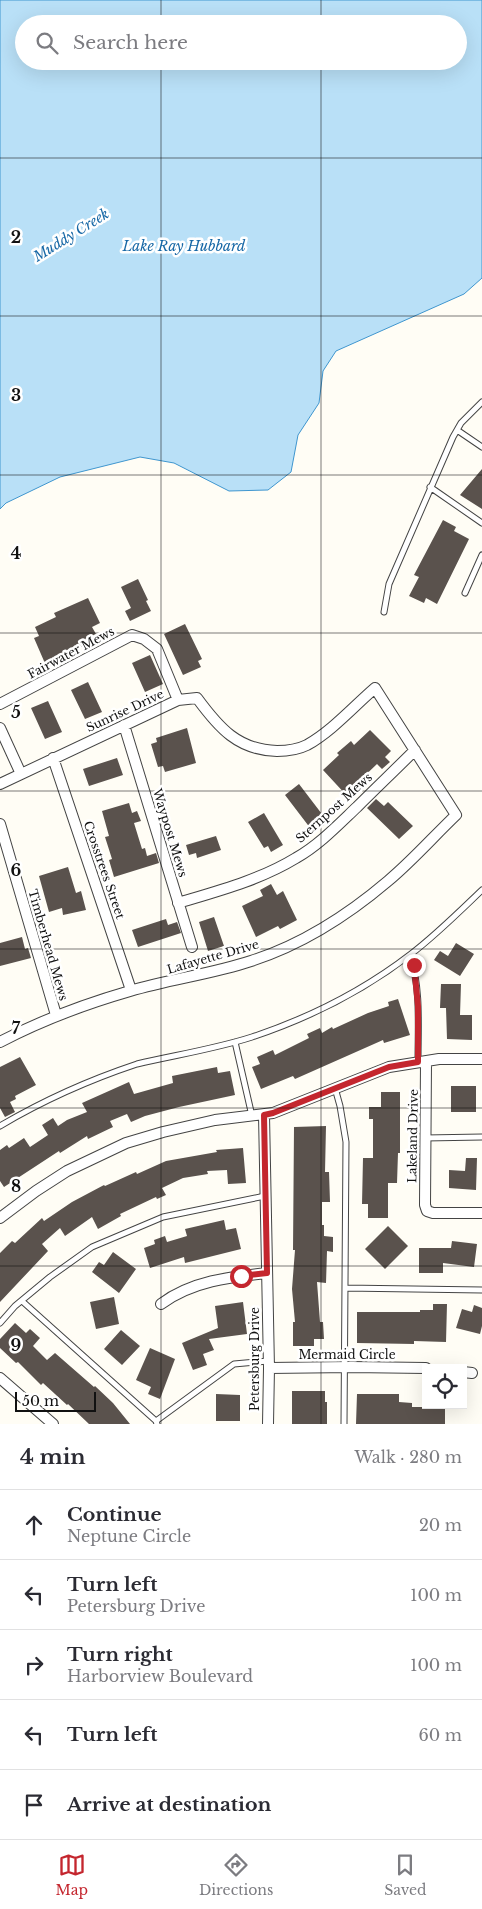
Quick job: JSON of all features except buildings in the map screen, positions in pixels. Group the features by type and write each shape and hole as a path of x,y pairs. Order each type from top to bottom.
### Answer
{"street":[{"name":"Fairwater Mews","path":"0,704 132,635 144,639 156,649 178,700"},
{"name":"Sunrise Drive","path":"0,784 178,700 197,698 222,729 252,748 288,751 305,746 322,734 375,688 456,815"},
{"name":"Waypost Mews","path":"124,725 192,947"},
{"path":"0,728 21,774"},
{"name":"Sternpost Mews","path":"178,903 223,890 266,873 296,858 317,844 415,750"},
{"name":"Crosstrees Street","path":"53,758 131,990"},
{"name":"Lafayette Drive","path":"0,1042 56,1015 131,990 205,974 252,961 324,927 348,912 389,880 456,815"},
{"name":"Timberhead Mews","path":"0,824 56,1015"},
{"path":"0,1218 67,1171 126,1143 215,1120 273,1113 389,1067 439,1059 482,1059"},
{"name":"Lakeland Drive","path":"422,1062 426,1211 433,1213 482,1213"},
{"name":"Petersburg Drive","path":"264,1115 269,1364 268,1424"},
{"path":"161,1304 174,1294 205,1283 267,1273"},
{"name":"Mermaid Circle","path":"269,1364 422,1368"},
{"path":"0,1378 53,1424"}],"lane":[{"path":"384,612 389,584 430,487 457,430 482,402"},
{"path":"457,430 482,447"},
{"path":"430,487 482,523"},
{"path":"465,593 482,555"},
{"path":"0,1126 46,1100 119,1070 137,1064 235,1042 285,1025 340,1000 382,975 410,955 482,890"},
{"path":"410,955 416,973 422,1062"},
{"path":"235,1042 252,1116"},
{"path":"334,1088 340,1106 346,1142 344,1424"},
{"path":"425,1138 482,1137"},
{"path":"0,1323 50,1277 92,1247 163,1217 265,1196"},
{"path":"345,1288 482,1290"},
{"path":"22,1301 156,1422 234,1364 269,1364"}],"water":[{"name":"Lake Ray Hubbard","path":"0,0 482,0 482,278 464,294 336,351 323,371 319,403 298,435 291,472 268,490 229,491 174,463 140,457 60,477 6,503 0,509"}],"route":[{"path":"241,1276 267,1273 264,1115 389,1067 408,1062 418,1062 418,1006 414,965"}],"water label":[{"name":"Muddy Creek","path":"71,235"}]}
